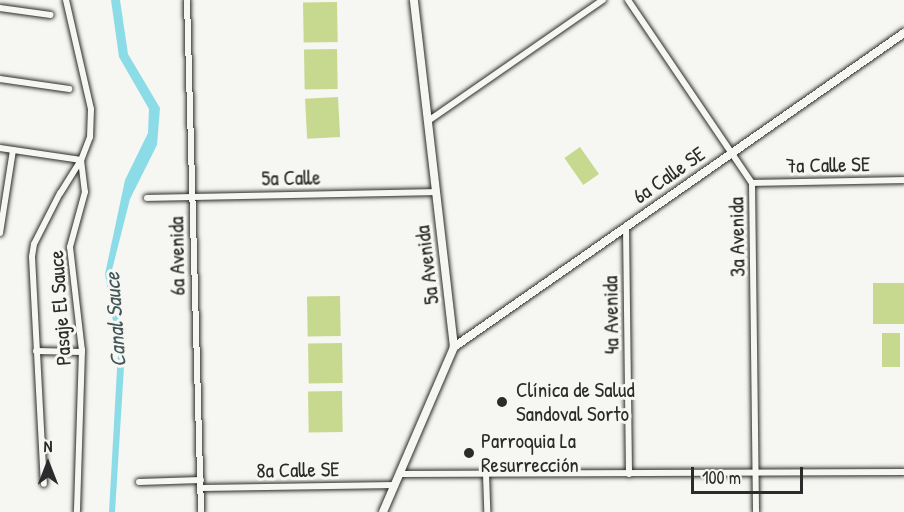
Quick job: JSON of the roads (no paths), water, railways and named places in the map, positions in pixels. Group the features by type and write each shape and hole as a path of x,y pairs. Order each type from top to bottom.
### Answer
{"street":[{"name":"Pasaje El Sauce","path":"66,0 91,109 90,137 81,159 85,192 70,247 82,352 77,512"},
{"name":"6a Avenida","path":"188,0 201,512"},
{"name":"5a Avenida","path":"383,512 454,347 414,0"},
{"path":"428,121 603,0"},
{"name":"3a Avenida","path":"628,0 752,183 756,512"},
{"path":"0,8 51,15"},
{"name":"6a Calle SE","path":"454,347 904,33"},
{"path":"0,79 69,89"},
{"path":"0,148 81,159 34,244 36,351 44,484"},
{"path":"0,233 13,150"},
{"name":"7a Calle SE","path":"752,183 904,180"},
{"name":"5a Calle","path":"147,198 436,192"},
{"name":"4a Avenida","path":"626,227 629,474"},
{"path":"36,351 82,352"},
{"path":"400,474 904,472"},
{"path":"486,474 487,512"},
{"path":"139,482 201,480"},
{"name":"8a Calle SE","path":"201,488 395,485"}],"water":[{"name":"Canal Sauce","path":"111,0 120,0 128,54 160,108 157,145 130,199 111,274 125,351 115,512 109,512 118,351 105,274 125,180 148,133 149,109 119,57"}],"place":[{"name":"Clínica de Salud Sandoval Sorto","path":"502,402"},
{"name":"Parroquia La Resurrección","path":"469,453"}]}
